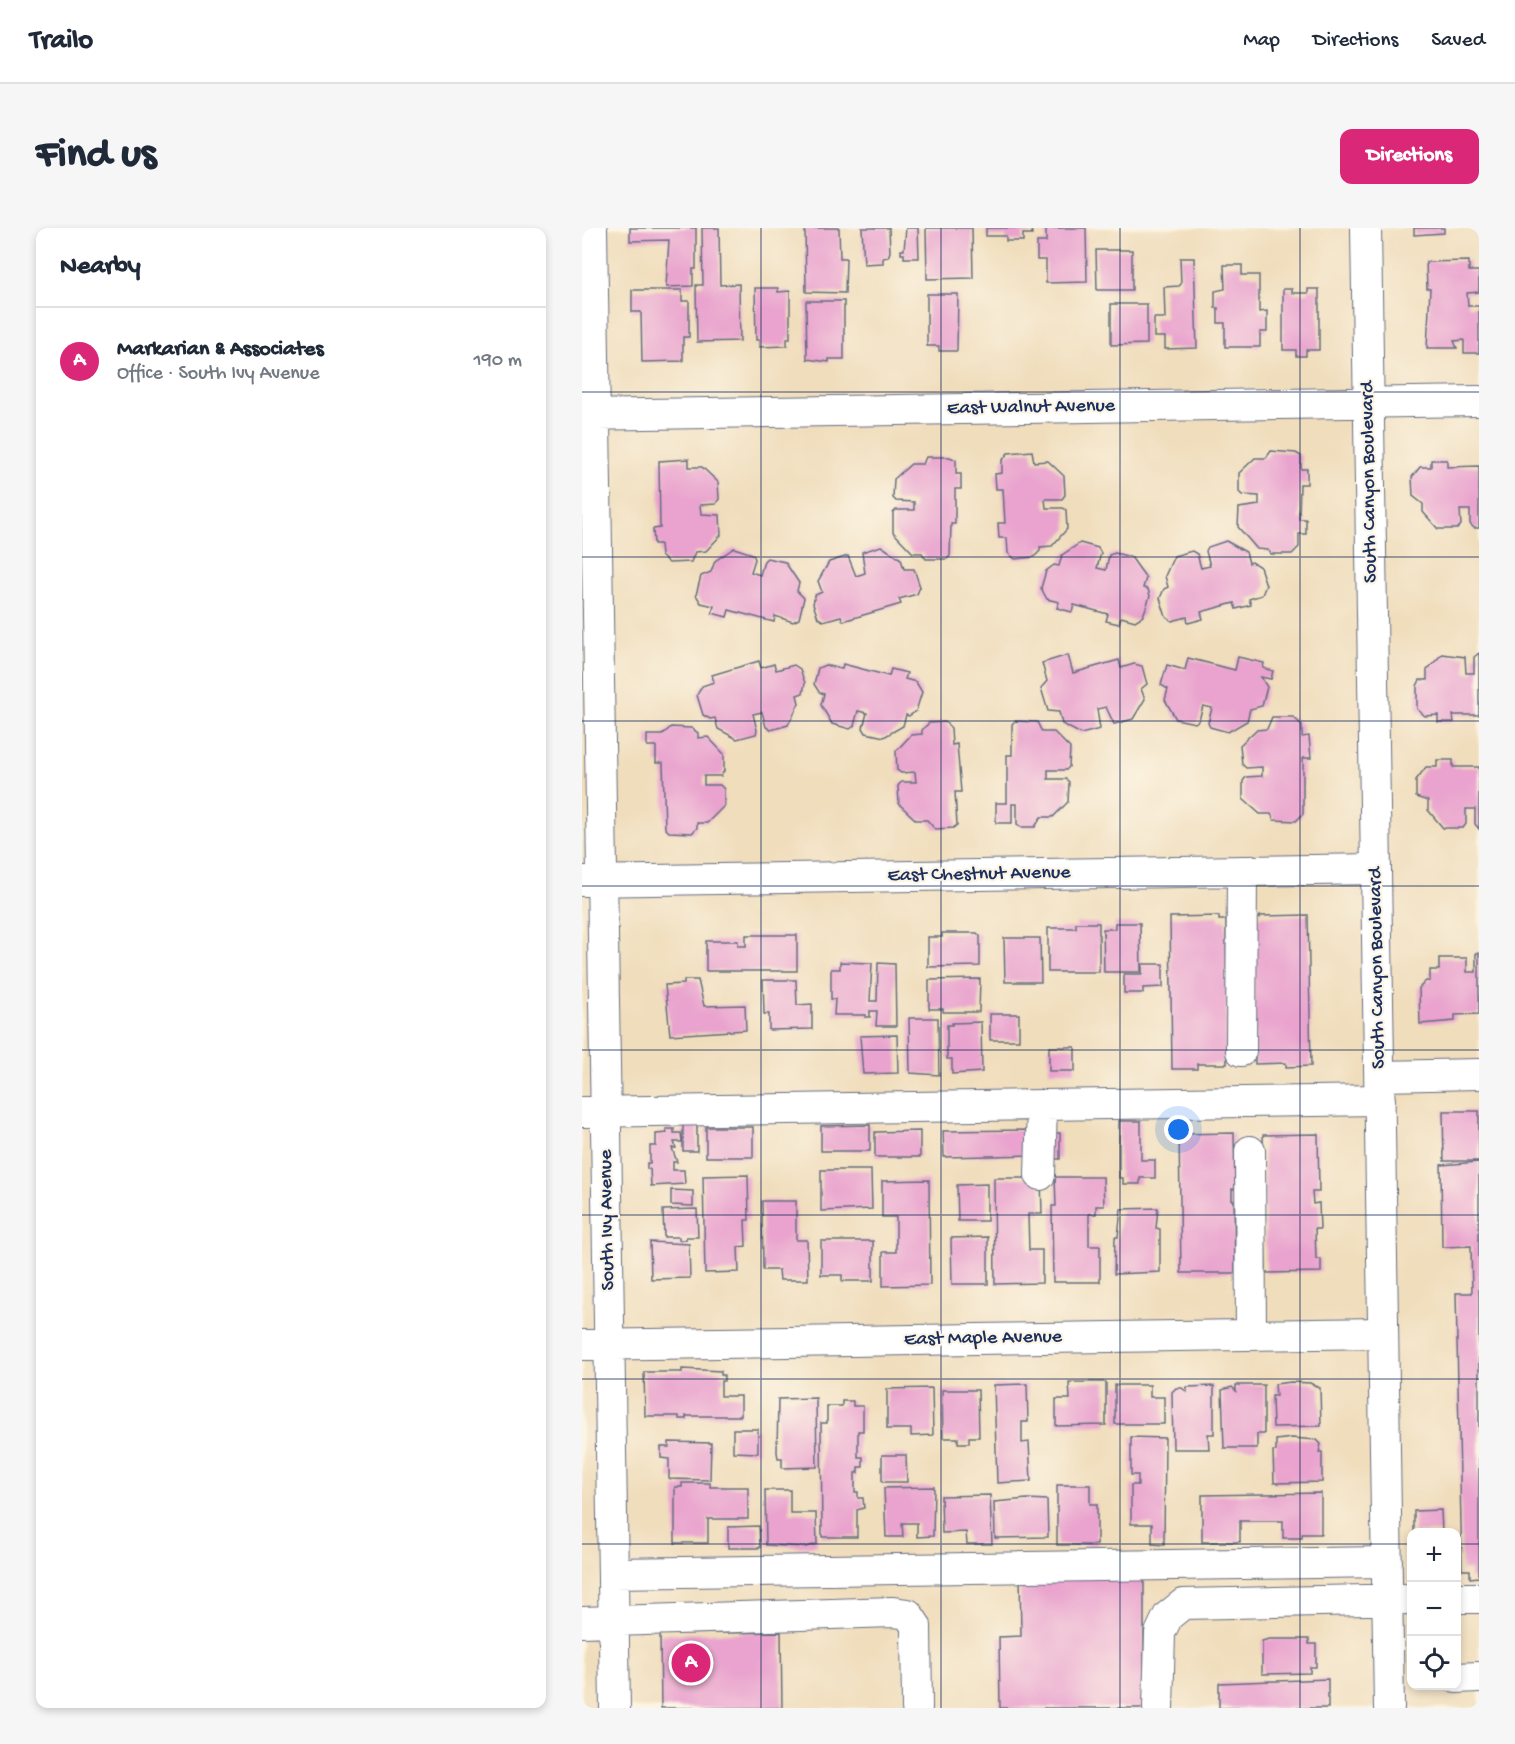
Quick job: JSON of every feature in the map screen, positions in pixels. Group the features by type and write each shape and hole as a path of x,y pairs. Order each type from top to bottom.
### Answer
{"street":[{"name":"South Ivy Avenue","path":"592,228 588,332 596,1345 613,1573 615,1708"},
{"name":"South Canyon Boulevard","path":"1366,228 1387,1562 1400,1599 1400,1679 1389,1708"},
{"name":"East Walnut Avenue","path":"589,415 1479,401"},
{"name":"East Chestnut Avenue","path":"592,880 1376,868"},
{"path":"1241,1051 1242,871"},
{"path":"594,1112 1042,1105 1380,1088 1479,1074"},
{"path":"1040,1175 1042,1105"},
{"path":"1250,1151 1251,1335"},
{"name":"East Maple Avenue","path":"596,1345 1383,1333"},
{"path":"613,1573 1387,1562"},
{"path":"1461,1598 1479,1598"},
{"path":"1158,1708 1160,1633 1168,1616 1183,1604 1400,1599"},
{"path":"582,1622 614,1623 893,1612 908,1614 916,1626 917,1708"},
{"path":"1461,1678 1479,1677"}],"building":[{"path":"630,228 696,228 696,269 693,269 693,286 666,287 669,240 630,241"},
{"path":"702,228 719,228 720,285 739,284 740,341 697,342 696,285 703,285"},
{"path":"805,228 839,228 840,258 846,258 845,293 806,292"},
{"path":"862,228 889,228 890,252 888,257 883,258 883,263 864,264"},
{"path":"906,228 918,228 919,258 904,258 904,254 901,254 901,250 904,250"},
{"path":"926,228 972,228 973,278 927,279"},
{"path":"986,228 1031,228 1032,234 1023,234 1023,241 1006,241 1006,236 986,236"},
{"path":"1046,228 1086,228 1087,282 1046,283 1046,260 1037,260 1037,242 1046,242"},
{"path":"1414,228 1444,228 1444,233 1414,235"},
{"path":"1096,250 1132,250 1132,290 1097,290"},
{"path":"1180,258 1194,258 1197,348 1165,349 1165,337 1154,337 1154,318 1165,318 1164,287 1181,284"},
{"path":"1469,261 1469,271 1479,271 1479,292 1467,293 1468,306 1479,306 1479,353 1464,353 1464,340 1454,341 1457,348 1427,348 1430,289 1427,289 1426,262"},
{"path":"1224,265 1242,265 1242,275 1259,275 1259,312 1267,311 1267,332 1260,332 1260,347 1225,347 1225,323 1218,323 1218,308 1215,308 1215,291 1225,289"},
{"path":"755,288 778,288 778,292 790,291 790,338 787,338 787,346 759,347 759,340 756,340"},
{"path":"1283,289 1292,289 1292,293 1308,293 1308,289 1319,289 1319,350 1306,350 1306,356 1296,356 1296,350 1283,350"},
{"path":"632,290 682,290 682,301 689,301 689,337 683,337 683,361 642,362 641,312 632,312"},
{"path":"927,294 958,294 957,351 939,351 939,346 927,346"},
{"path":"806,301 844,301 844,359 829,359 829,362 807,359"},
{"path":"1111,304 1147,304 1147,344 1111,345"},
{"path":"1032,451 1034,462 1048,461 1064,476 1065,495 1062,499 1045,499 1046,508 1066,510 1067,529 1052,546 1040,547 1040,551 1034,557 1015,559 1008,553 1007,538 999,538 998,523 1005,523 1003,489 996,489 995,474 1002,473 1002,461 1008,453"},
{"path":"1271,451 1296,453 1301,456 1301,469 1307,469 1307,484 1300,484 1299,519 1306,519 1306,534 1299,534 1299,547 1292,554 1271,554 1268,550 1257,549 1238,527 1239,508 1259,505 1259,496 1242,495 1239,492 1239,473 1255,458 1266,458"},
{"path":"926,457 950,457 956,460 956,474 961,474 961,489 955,489 955,524 951,524 950,556 947,559 926,559 922,553 913,553 893,532 893,513 896,510 914,510 914,502 896,501 893,498 894,479 911,464 923,464"},
{"path":"689,459 689,467 702,467 718,482 719,499 716,504 700,505 701,514 720,515 721,535 706,551 695,552 691,562 669,563 661,556 660,544 654,544 653,529 660,528 659,461"},
{"path":"1431,460 1447,460 1447,467 1479,466 1479,528 1474,528 1470,524 1470,510 1460,510 1461,525 1457,529 1438,529 1423,512 1423,504 1413,496 1412,477 1420,467 1431,467"},
{"path":"1226,541 1246,552 1249,563 1252,562 1260,567 1266,585 1262,595 1249,599 1251,605 1236,609 1234,603 1201,612 1203,619 1188,623 1187,617 1172,621 1166,617 1160,598 1164,589 1168,587 1165,576 1174,556 1192,551 1197,554 1201,568 1210,566 1206,551 1208,547"},
{"path":"1080,543 1098,548 1101,553 1097,568 1106,570 1109,555 1115,553 1131,557 1146,578 1143,588 1148,589 1150,596 1143,616 1135,621 1121,617 1119,624 1106,621 1108,614 1074,605 1072,612 1057,608 1059,602 1047,599 1041,588 1046,571 1054,565 1059,566 1062,555"},
{"path":"881,546 901,559 904,569 914,569 920,587 917,594 899,599 901,604 843,621 841,616 823,621 818,618 813,604 815,595 822,592 818,581 829,562 848,556 856,576 865,573 862,552"},
{"path":"734,548 753,554 755,559 751,572 760,575 767,558 785,562 799,583 797,591 804,598 799,619 793,622 775,616 774,622 729,610 727,617 712,613 714,606 701,603 696,595 701,576 711,572 715,561"},
{"path":"1479,653 1479,715 1453,715 1454,722 1438,722 1438,715 1425,716 1417,709 1417,686 1420,680 1427,680 1427,670 1442,654 1465,657 1466,673 1474,673 1474,657"},
{"path":"1068,655 1073,673 1119,660 1121,668 1134,664 1142,666 1147,684 1141,689 1145,699 1133,719 1114,724 1106,707 1097,709 1100,729 1081,734 1062,724 1059,712 1048,711 1041,688 1047,681 1042,663"},
{"path":"1238,657 1264,663 1263,668 1273,671 1271,679 1261,677 1267,687 1262,706 1250,709 1247,721 1228,732 1210,727 1208,723 1212,708 1203,706 1199,720 1195,723 1176,719 1165,700 1168,689 1161,685 1167,665 1185,670 1188,658 1235,670"},
{"path":"759,661 761,668 774,664 776,670 794,665 800,669 805,683 803,693 797,695 799,703 788,725 771,730 766,727 762,712 753,714 756,734 737,739 718,729 715,718 710,719 703,715 697,695 702,686 714,682 712,675"},
{"path":"843,664 889,676 891,669 907,673 905,679 916,682 922,692 916,711 909,716 906,715 903,726 884,737 866,733 863,728 867,713 858,711 854,726 850,729 832,724 821,705 824,694 819,692 814,684 818,668 825,665 842,669"},
{"path":"1272,717 1293,717 1302,725 1302,737 1309,736 1311,758 1303,758 1303,814 1296,821 1274,820 1271,814 1260,814 1243,799 1243,781 1246,777 1262,776 1262,767 1246,768 1242,764 1240,745 1256,730 1267,729"},
{"path":"1015,721 1037,722 1042,732 1054,732 1070,748 1069,767 1066,770 1048,770 1048,779 1066,779 1069,782 1068,802 1053,817 1041,817 1035,827 1021,827 1017,824 1017,804 1012,804 1012,823 996,823 996,803 1007,803 1007,755 1012,755 1012,724"},
{"path":"945,722 951,728 952,745 957,744 961,792 955,792 957,825 953,828 935,829 927,820 916,820 899,804 898,786 901,782 916,782 915,772 901,773 897,770 896,751 911,735 922,734 922,730 929,723"},
{"path":"671,727 691,728 698,733 698,738 708,737 724,754 724,771 721,776 704,776 704,785 720,785 724,789 724,806 707,823 697,823 697,828 692,833 669,832 665,828 663,763 656,763 656,746 647,746 647,735 662,735"},
{"path":"1437,760 1453,760 1453,767 1479,767 1479,829 1475,824 1475,809 1466,809 1466,824 1463,828 1443,828 1428,810 1428,801 1416,797 1416,780 1426,767 1437,767"},
{"path":"1308,915 1311,1066 1286,1067 1286,1063 1255,1064 1252,919 1260,918 1260,916"},
{"path":"1219,916 1219,920 1226,920 1227,1064 1197,1064 1197,1069 1172,1069 1170,917"},
{"path":"1076,923 1099,923 1099,972 1048,972 1048,928 1076,928"},
{"path":"1115,923 1140,923 1141,972 1104,972 1103,929 1115,929"},
{"path":"942,933 977,933 980,936 980,966 928,967 928,937 942,937"},
{"path":"746,935 797,935 797,971 706,971 706,941 738,941 738,946 746,946"},
{"path":"1004,938 1040,938 1041,982 1005,982"},
{"path":"1476,953 1479,953 1479,1014 1455,1015 1455,1021 1420,1024 1419,988 1426,981 1430,981 1430,970 1439,970 1439,958 1467,958 1467,972 1476,972"},
{"path":"840,962 872,963 870,1001 877,1001 878,963 895,964 896,1026 876,1026 877,1011 870,1011 870,1017 834,1015 835,999 831,999 831,969 840,969"},
{"path":"1142,964 1163,964 1163,987 1143,988 1143,993 1124,993 1124,974 1142,974"},
{"path":"980,979 979,1012 943,1012 943,1009 929,1009 929,980"},
{"path":"684,980 698,980 704,1006 745,1005 746,1030 670,1035 665,985 684,984"},
{"path":"763,980 796,980 797,1005 812,1004 812,1029 769,1030 769,1014 764,1014"},
{"path":"990,1014 1019,1014 1019,1040 990,1040"},
{"path":"909,1018 938,1018 939,1075 910,1073"},
{"path":"981,1022 982,1072 952,1074 952,1059 947,1059 947,1025"},
{"path":"897,1035 898,1073 863,1074 860,1036"},
{"path":"1049,1047 1075,1047 1075,1071 1049,1071"},
{"path":"1443,1111 1479,1111 1479,1161 1444,1161"},
{"path":"697,1120 697,1151 683,1151 683,1121"},
{"path":"1119,1121 1141,1121 1141,1160 1155,1160 1155,1178 1140,1178 1140,1184 1123,1184 1123,1178 1119,1178"},
{"path":"870,1125 870,1151 821,1151 821,1126"},
{"path":"706,1127 753,1127 753,1157 706,1157"},
{"path":"666,1129 674,1129 674,1133 681,1133 682,1142 674,1142 676,1148 672,1148 677,1162 673,1162 673,1170 684,1170 685,1184 651,1186 650,1169 647,1169 647,1163 650,1163 650,1146 656,1146 656,1134 667,1133"},
{"path":"1034,1130 1034,1155 944,1157 943,1131"},
{"path":"920,1131 920,1157 875,1157 875,1132"},
{"path":"1044,1133 1060,1133 1060,1159 1044,1159"},
{"path":"1234,1133 1235,1189 1232,1189 1232,1200 1234,1200 1235,1273 1181,1273 1179,1134"},
{"path":"1318,1134 1319,1192 1312,1192 1313,1204 1319,1203 1320,1229 1315,1229 1316,1259 1321,1259 1321,1272 1266,1273 1263,1135"},
{"path":"1479,1162 1479,1577 1470,1578 1470,1570 1462,1570 1456,1293 1472,1293 1471,1246 1442,1247 1441,1165"},
{"path":"821,1170 871,1170 872,1209 821,1211"},
{"path":"748,1175 749,1220 745,1220 746,1246 738,1247 739,1272 705,1273 703,1176"},
{"path":"1055,1177 1103,1177 1104,1206 1096,1206 1096,1214 1089,1214 1089,1246 1100,1246 1100,1282 1053,1282 1052,1206 1056,1206"},
{"path":"994,1178 1041,1178 1042,1214 1028,1214 1029,1250 1042,1250 1042,1283 995,1284"},
{"path":"929,1180 930,1285 883,1286 883,1252 896,1252 896,1217 882,1217 882,1181"},
{"path":"987,1184 987,1221 958,1221 957,1185"},
{"path":"671,1190 693,1191 693,1206 671,1205"},
{"path":"762,1201 796,1201 796,1240 807,1240 808,1280 780,1280 779,1270 763,1270"},
{"path":"1158,1208 1156,1228 1160,1229 1160,1272 1114,1274 1115,1237 1118,1237 1121,1209"},
{"path":"697,1209 698,1237 686,1237 686,1240 679,1240 679,1237 664,1237 663,1210"},
{"path":"988,1237 988,1284 952,1284 951,1238"},
{"path":"821,1241 873,1241 873,1281 842,1281 842,1275 821,1275"},
{"path":"650,1242 689,1244 690,1278 651,1279"},
{"path":"682,1369 721,1371 724,1381 721,1381 721,1396 741,1396 741,1416 686,1416 686,1419 679,1419 679,1416 645,1416 644,1372 682,1372"},
{"path":"1069,1382 1106,1382 1106,1425 1056,1426 1056,1399 1070,1399"},
{"path":"1310,1383 1320,1388 1321,1426 1273,1427 1272,1396 1276,1396 1275,1384"},
{"path":"1027,1384 1028,1422 1022,1422 1022,1443 1029,1442 1031,1481 997,1483 994,1385"},
{"path":"1115,1385 1150,1385 1150,1397 1164,1397 1164,1424 1115,1424"},
{"path":"1236,1385 1264,1385 1264,1434 1257,1434 1257,1448 1224,1448 1222,1390 1232,1387 1236,1391"},
{"path":"1214,1386 1214,1434 1208,1434 1209,1449 1173,1449 1172,1392 1176,1388 1182,1388 1187,1392 1187,1387"},
{"path":"932,1388 933,1435 911,1436 911,1429 887,1429 887,1389"},
{"path":"942,1390 978,1390 979,1437 969,1437 969,1443 958,1443 958,1438 943,1438"},
{"path":"816,1398 817,1467 782,1468 782,1458 778,1458 777,1452 778,1399"},
{"path":"842,1401 853,1401 853,1406 863,1406 863,1431 858,1431 858,1457 863,1457 863,1467 858,1467 858,1473 855,1473 855,1492 858,1492 858,1498 863,1498 864,1508 857,1510 857,1537 822,1537 821,1423 827,1423 827,1406 842,1406"},
{"path":"733,1429 758,1429 758,1453 733,1452"},
{"path":"1131,1437 1165,1438 1164,1545 1152,1544 1152,1524 1131,1524 1131,1485 1138,1485 1138,1475 1131,1475"},
{"path":"1292,1438 1317,1440 1321,1444 1319,1452 1322,1452 1322,1482 1274,1483 1273,1451 1276,1451 1276,1440"},
{"path":"669,1442 711,1443 710,1480 669,1479 669,1459 661,1458 661,1447 669,1447"},
{"path":"882,1455 906,1455 907,1482 882,1482"},
{"path":"682,1483 710,1483 710,1487 748,1487 748,1519 708,1519 708,1543 675,1543 675,1487 682,1487"},
{"path":"1057,1485 1090,1485 1090,1504 1097,1504 1097,1545 1057,1545"},
{"path":"934,1487 933,1536 917,1537 917,1523 902,1523 903,1537 886,1537 884,1488"},
{"path":"765,1490 790,1490 790,1513 816,1513 817,1544 806,1547 766,1545"},
{"path":"1321,1493 1321,1534 1302,1534 1302,1538 1283,1538 1283,1521 1240,1521 1240,1542 1202,1542 1202,1495"},
{"path":"990,1495 992,1544 967,1544 966,1532 942,1533 941,1496"},
{"path":"1047,1500 1048,1537 995,1538 994,1502"},
{"path":"1441,1510 1442,1528 1414,1528 1414,1511"},
{"path":"759,1526 760,1548 728,1548 728,1527"},
{"path":"1144,1573 1144,1708 1000,1708 999,1637 1021,1636 1020,1575"},
{"path":"781,1632 782,1708 661,1708 660,1634"},
{"path":"1309,1639 1309,1644 1316,1644 1316,1667 1310,1667 1310,1673 1262,1674 1262,1641"},
{"path":"1328,1679 1328,1708 1219,1708 1219,1683"}],"place":[{"name":"Markarian & Associates","path":"691,1663"}]}
